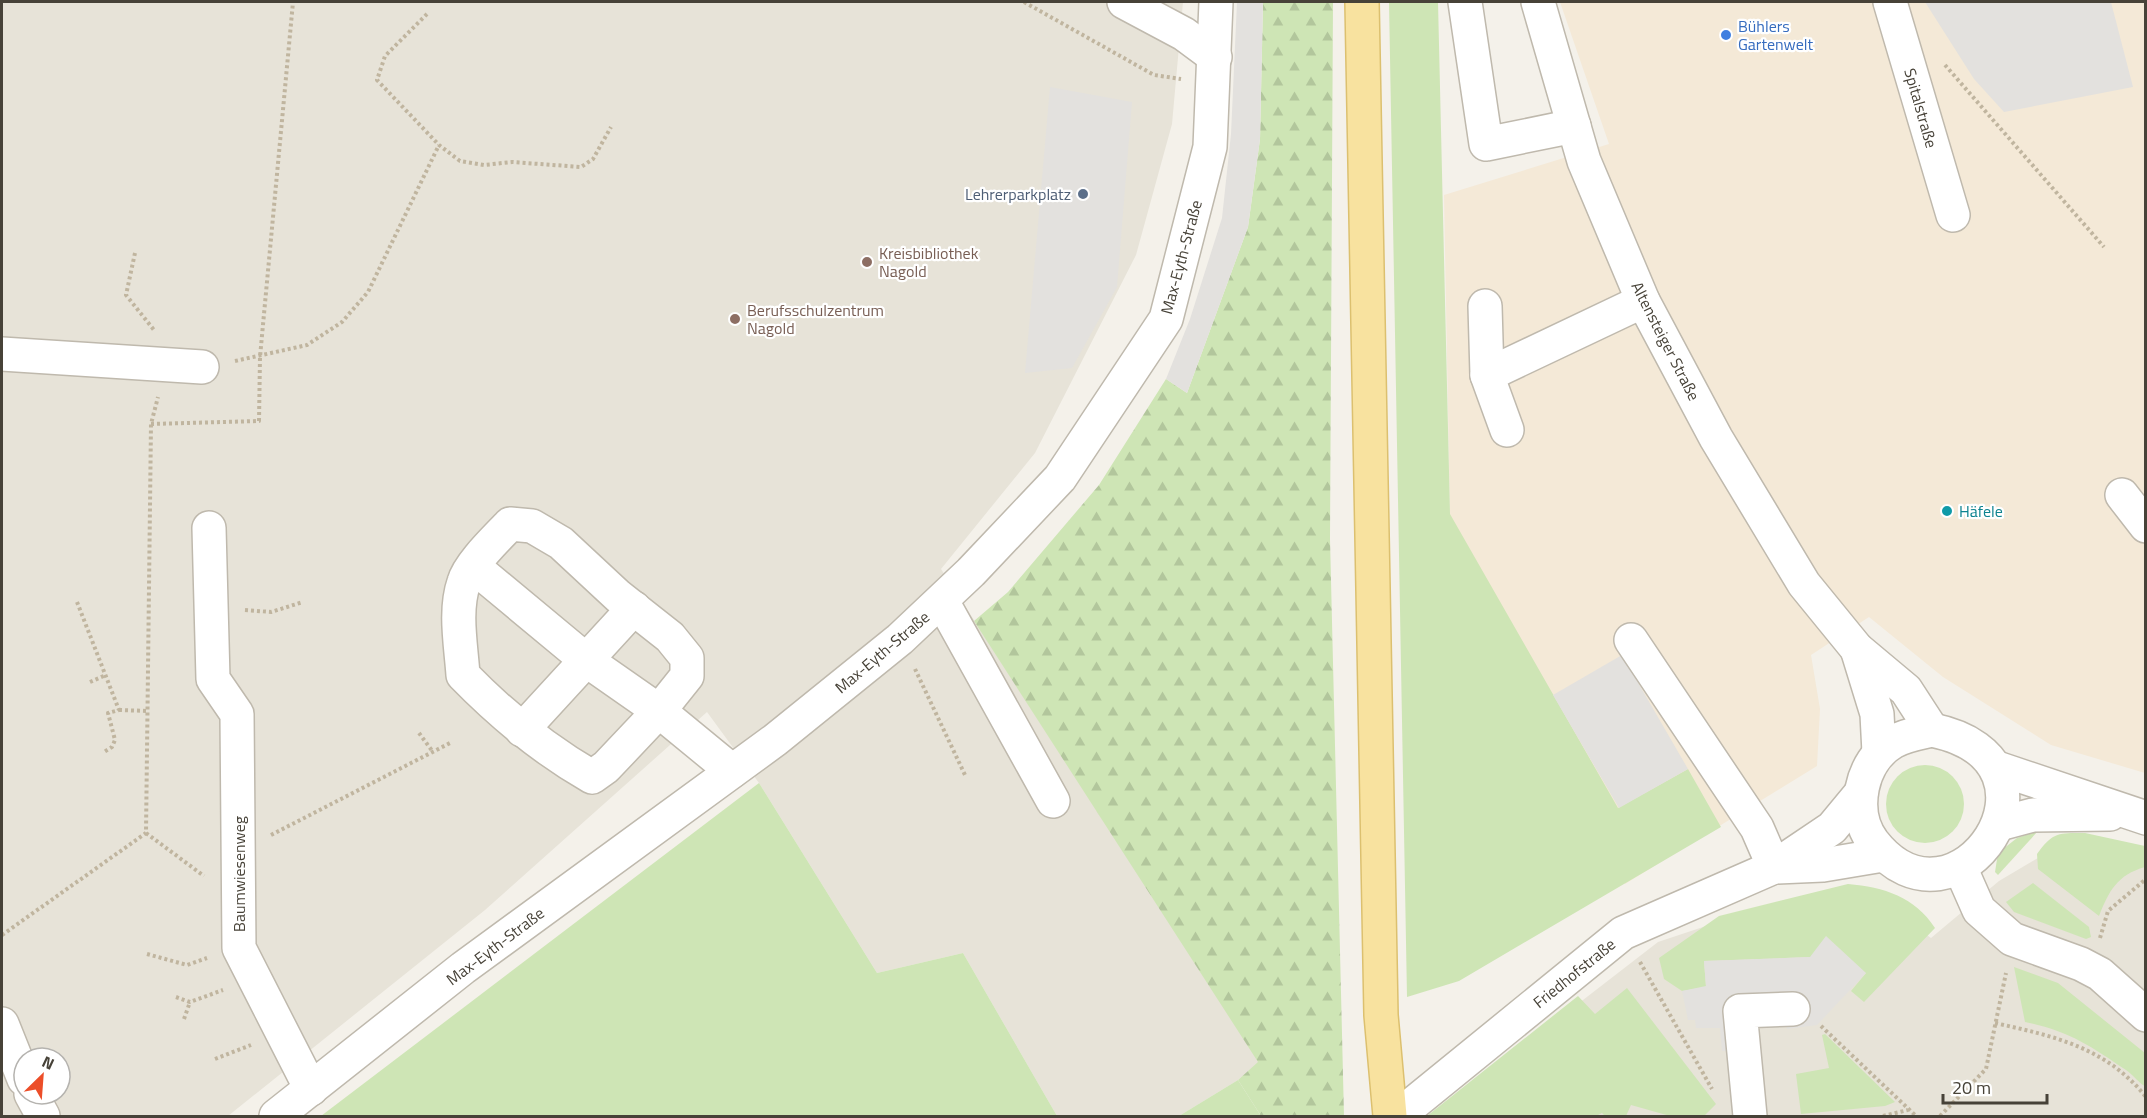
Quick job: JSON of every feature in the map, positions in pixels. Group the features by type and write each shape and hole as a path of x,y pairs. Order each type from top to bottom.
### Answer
{"main road":[{"path":"1362,2 1382,1015 1390,1116"}],"street":[{"path":"1124,2 1184,34 1215,70"},
{"name":"Max-Eyth-Straße","path":"276,1116 463,968 732,771 900,639 942,601 1060,478 1166,319 1210,147 1215,70 1216,2"},
{"path":"1465,2 1486,144 1574,126"},
{"name":"Altensteiger Straße","path":"1538,2 1584,161 1643,301 1716,438 1804,584 1857,649 1906,690 1932,730"},
{"name":"Spitalstraße","path":"1890,2 1953,215"},
{"path":"1487,375 1643,301"},
{"path":"1485,306 1487,375 1507,430"},
{"path":"2,354 202,367"},
{"path":"2122,495 2145,526"},
{"path":"510,524 532,526 561,543 634,608 670,637 687,658 687,675 659,711 606,767 592,777 553,755 494,706 463,675 459,614 464,580 510,524"},
{"path":"209,528 211,607"},
{"path":"474,567 586,660 659,711 732,771"},
{"path":"942,601 1053,801"},
{"name":"Baumwiesenweg","path":"211,607 213,679 237,714 239,948 311,1089"},
{"path":"522,730 634,608"},
{"path":"1631,640 1757,828 1774,867"},
{"name":"Altensteiger Straße","path":"1857,649 1877,714 1879,753"},
{"path":"1997,768 2002,800 1999,824 1990,842 1977,857 1960,867 1940,873 1920,872 1900,866 1883,855 1870,837 1861,816 1861,793 1867,772 1879,753 1907,735 1932,730 1968,741 1997,768 2036,779 2138,816"},
{"name":"Friedhofstraße","path":"1398,1116 1623,933 1774,867 1832,828 1861,793"},
{"path":"1999,824 2033,815 2138,816"},
{"name":"Friedhofstraße","path":"1774,867 1823,865 1883,855"},
{"path":"1960,867 1979,909 2012,939 2081,964 2100,974 2145,1015"},
{"path":"1750,1116 1740,1011 1793,1010"},
{"path":"2,1024 12,1049"}],"path":[{"path":"146,833 151,424 259,422 261,357 293,2"},
{"path":"1024,2 1154,75 1215,70"},
{"path":"427,14 386,56 376,80 439,145 460,161 484,165 512,162 581,167 593,159 611,126"},
{"path":"1942,60 2104,247"},
{"path":"261,357 307,345 342,322 368,292 439,145"},
{"path":"135,253 126,295 157,334 167,366"},
{"path":"77,602 119,710"},
{"path":"211,607 271,612 303,602"},
{"path":"900,639 965,775"},
{"path":"90,682 106,675"},
{"path":"104,752 112,747 116,740 108,713 119,710 148,711"},
{"path":"419,733 433,752"},
{"path":"238,852 452,742"},
{"path":"146,833 239,901"},
{"path":"2,935 146,833"},
{"path":"2100,974 2099,943 2108,910 2145,879"},
{"path":"1623,933 1715,1095"},
{"path":"147,954 187,965 239,948"},
{"path":"1940,1116 1986,1070 2007,966"},
{"path":"176,997 190,1002 255,978"},
{"path":"184,1019 190,1002"},
{"path":"1793,1010 1823,1027 1916,1116"},
{"path":"1995,1023 2060,1037 2082,1047 2132,1081 2144,1094"},
{"path":"1883,1116 1909,1109"}],"shaded area":[{"path":"2,2 1183,2 1172,124 1136,255 1035,453 941,569 1259,1062 1238,1080 1179,1116 1057,1116 963,953 877,973 759,783 707,712 485,910 228,1116 2,1116"},
{"path":"1237,2 1263,2 1260,139 1248,227 1187,393 1166,379 1190,319 1222,218 1231,134"},
{"path":"1560,2 2145,2 2145,773 2051,745 1943,677 1869,617 1811,655 1820,709 1817,766 1625,884 1450,519 1444,195 1609,144"},
{"path":"1925,2 2111,2 2133,87 2004,112 1974,79"},
{"name":"Lehrerparkplatz","path":"1050,87 1132,102 1117,287 1072,368 1025,373"},
{"path":"1622,655 1688,769 1619,808 1553,695"},
{"path":"2145,850 2145,1116 1433,1116 1658,942 1760,908 1866,892 1931,938 1999,881 2043,855"},
{"path":"1826,936 1866,973 1817,1025 1787,1029 1786,1022 1754,1024 1756,1050 1722,1051 1720,1028 1696,1028 1695,1020 1688,1020 1682,991 1706,986 1704,961 1810,957"}],"green space":[{"path":"1263,2 1333,2 1330,539 1344,1116 1261,1116 1238,1080 1258,1062 974,621 1008,592 1099,485 1166,379 1187,393 1248,227 1260,139"},
{"path":"1389,2 1438,2 1450,514 1618,808 1688,769 1721,827 1459,981 1407,997"},
{"path":"1917,765 1933,765 1947,771 1958,782 1964,796 1964,812 1958,826 1947,837 1933,843 1917,843 1903,837 1892,826 1886,812 1886,796 1892,782 1903,771"},
{"path":"759,783 877,973 963,953 1057,1116 321,1116"},
{"path":"2038,831 1998,875 1995,872 1998,853 2017,838"},
{"path":"2085,833 2145,846 2145,867 2135,870 2115,885 2099,916 2038,869 2037,854 2047,841 2057,835"},
{"path":"2033,883 2089,927 2091,937 2086,939 2014,912 2006,902"},
{"path":"1848,884 1886,891 1908,901 1927,917 1935,928 1864,1002 1851,991 1866,973 1810,957 1704,961 1706,987 1682,991 1664,979 1659,958 1719,916"},
{"path":"2014,967 2058,983 2145,1053 2145,1086 2126,1070 2078,1040 2040,1025 2025,1022"},
{"path":"1627,988 1716,1104 1704,1116 1670,1116 1631,1105 1626,1116 1605,1116 1602,1113 1596,1116 1427,1116 1578,996 1595,1014"},
{"path":"1825,1034 1895,1102 1885,1106 1801,1114 1796,1074 1829,1068 1822,1035"},
{"path":"1238,1080 1261,1116 1179,1116"}],"place":[{"name":"Bühlers Gartenwelt","path":"1726,35"},
{"name":"Lehrerparkplatz","path":"1083,194"},
{"name":"Kreisbibliothek Nagold","path":"867,262"},
{"name":"Berufsschulzentrum Nagold","path":"735,319"},
{"name":"Häfele","path":"1947,511"}]}
